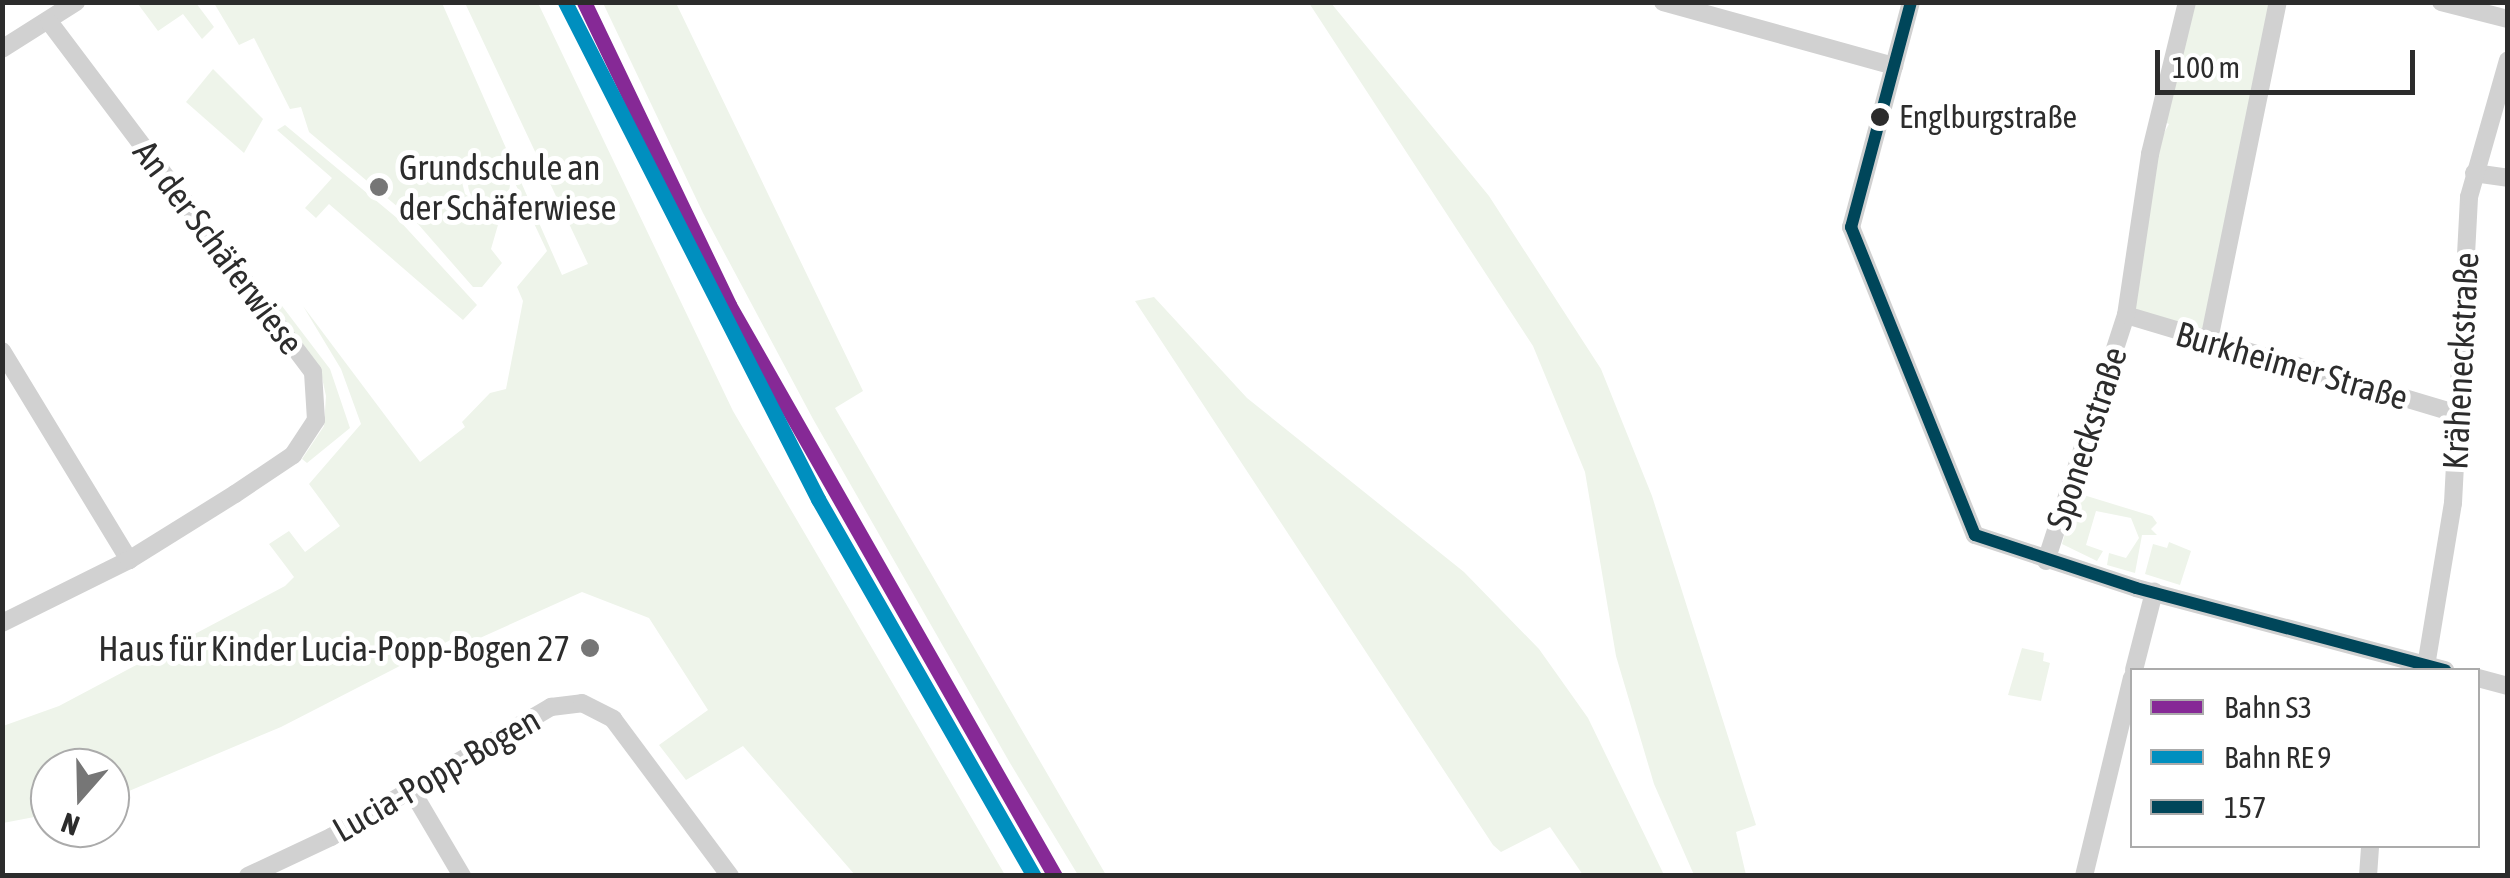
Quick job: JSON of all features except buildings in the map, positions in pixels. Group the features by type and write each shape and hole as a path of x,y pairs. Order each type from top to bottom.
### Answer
{"street":[{"path":"2,50 76,2"},
{"path":"1663,2 1894,66"},
{"path":"1911,2 1851,228 1853,246 1975,536 2385,663 2436,668"},
{"name":"Sponeckstraße","path":"2046,561 2126,316 2150,154 2187,2"},
{"path":"2209,340 2278,2"},
{"path":"2441,2 2508,19"},
{"name":"An der Schäferwiese","path":"2,623 129,560 293,455 316,420 313,372 49,22"},
{"name":"Kräheneckstraße","path":"2426,666 2447,554 2474,173 2508,60"},
{"path":"2474,173 2508,178"},
{"name":"Burkheimer Straße","path":"2126,316 2459,414"},
{"path":"2,351 129,560"},
{"path":"2135,668 2154,592"},
{"path":"2480,679 2508,686"},
{"path":"2084,876 2130,686"},
{"name":"Lucia-Popp-Bogen","path":"248,876 412,791 551,707 582,703 613,719 730,876"},
{"path":"412,791 462,876"},
{"path":"2368,876 2370,848"}],"shaded area":[{"path":"196,3 214,27 202,39 183,14 158,31 138,4"},
{"path":"214,3 442,3 562,275 588,264 465,3 538,3 733,411 1005,875 855,875 743,746 686,780 659,745 708,710 649,618 582,592 471,642 466,632 281,727 130,791 130,748 30,748 30,818 3,823 3,726 59,706 285,586 294,577 269,544 289,531 305,552 340,526 309,484 361,424 341,369 303,306 420,462 465,427 462,422 490,393 506,389 523,301 517,287 547,251 506,164 477,160 462,182 465,194 500,218 491,249 502,263 482,287 473,287 418,224 309,132 301,107 290,109 254,38 239,45"},
{"path":"603,3 676,3 863,391 835,408 1106,875 1078,875 1010,763 813,419 703,213"},
{"path":"1309,3 1331,3 1489,196 1601,369 1652,496 1756,825 1736,832 1746,875 1694,875 1654,784 1616,656 1585,472 1533,346"},
{"path":"2193,3 2270,3 2203,335 2131,312 2159,142 2169,124 2164,122"},
{"path":"213,69 263,119 244,153 186,102"},
{"path":"285,125 397,218 477,305 463,320 329,204 316,218 305,208 332,178 277,130"},
{"path":"489,163 504,169 510,184 504,199 489,205 474,199 468,184 474,169"},
{"path":"1154,297 1247,398 1464,572 1539,649 1588,718 1664,875 1583,875 1550,827 1501,852 1493,845 1135,301"},
{"path":"279,302 330,369 350,428 307,463 302,459 324,426 326,396 321,373 274,306"},
{"path":"2077,493 2152,516 2157,523 2151,529 2157,535 2142,535 2135,573 2107,565 2109,553 2126,558 2139,538 2131,518 2096,511 2086,545 2103,551 2097,561 2062,544"},
{"path":"2169,542 2191,551 2180,585 2145,574 2153,544 2167,548"},
{"path":"2022,648 2044,653 2043,661 2050,663 2041,701 2008,695"}],"rail line":[{"name":"S3","path":"584,2 729,305 1055,876"}],"transit line":[{"path":"565,2 818,499 1034,876"},
{"name":"157","path":"1911,2 1851,227 1975,535 2136,588 2437,668"}],"place":[{"name":"Englburgstraße","path":"1880,117"},
{"name":"Grundschule an der Schäferwiese","path":"379,187"},
{"name":"Haus für Kinder Lucia-Popp-Bogen 27","path":"590,648"}]}
